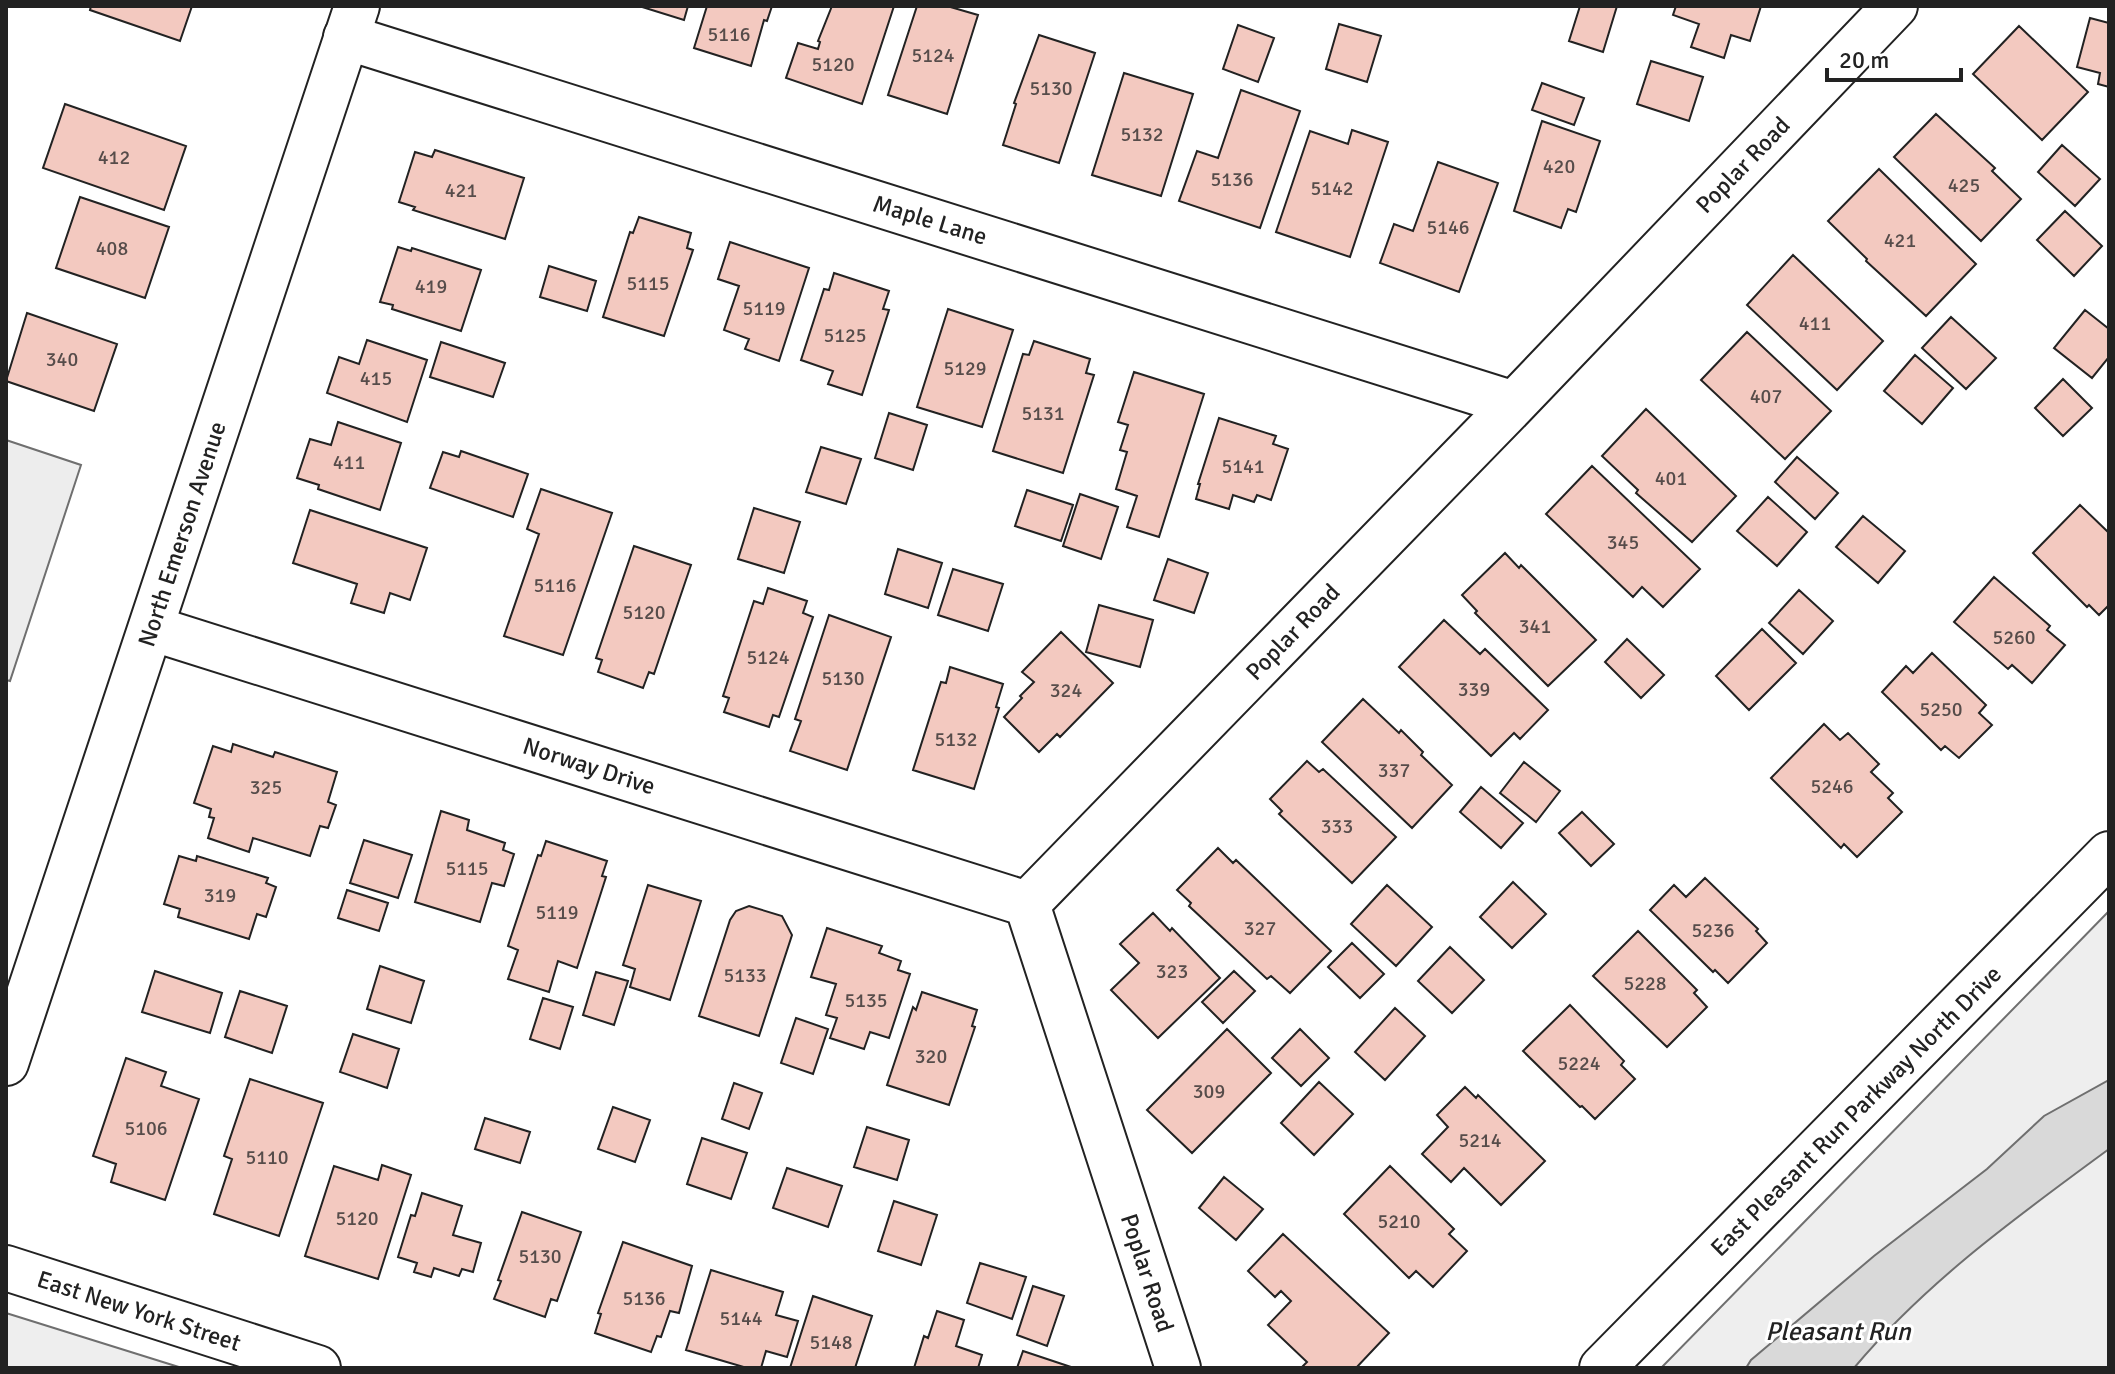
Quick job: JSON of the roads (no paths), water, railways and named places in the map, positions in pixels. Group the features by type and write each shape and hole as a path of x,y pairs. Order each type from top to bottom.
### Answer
{"street":[{"name":"Poplar Road","path":"1178,1368 1027,904 1514,404 1895,6"},
{"name":"Maple Lane","path":"351,21 1514,404"},
{"name":"North Emerson Avenue","path":"6,1063 351,21"},
{"name":"Norway Drive","path":"151,628 1027,904"},
{"name":"East Pleasant Run Parkway North Drive","path":"1602,1368 2109,854"},
{"name":"East New York Street","path":"6,1268 318,1368"}],"water":[{"name":"Pleasant Run","path":"2109,1080 2109,1149 1943,1278 1882,1336 1854,1368 1746,1368 1751,1360 1874,1256 1987,1169 2044,1116"}]}
